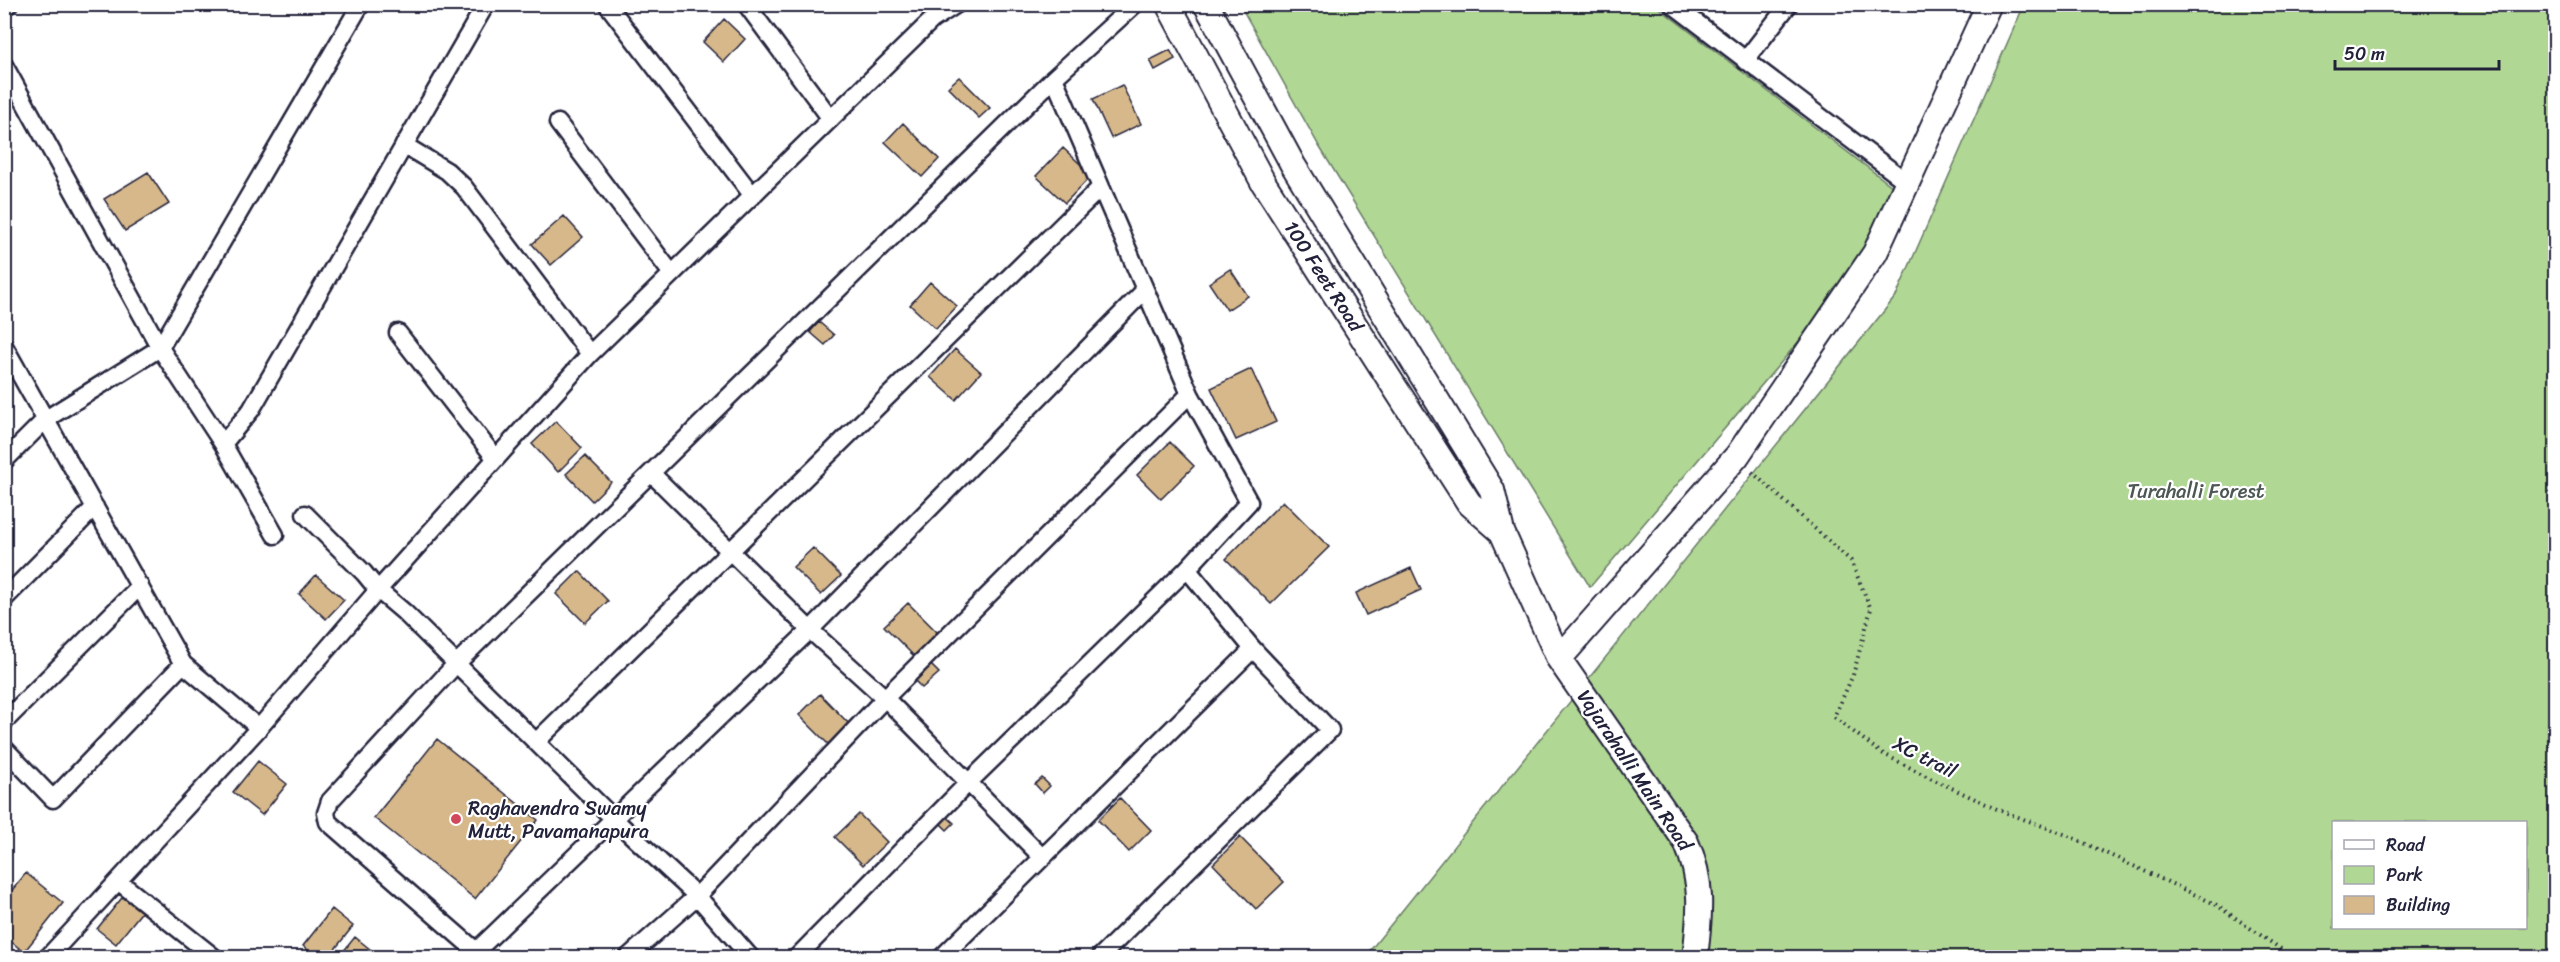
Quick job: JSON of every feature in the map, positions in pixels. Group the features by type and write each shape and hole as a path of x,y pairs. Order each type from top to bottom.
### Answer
{"main road":[{"name":"100 Feet Road","path":"1167,4 1263,182 1469,503 1502,532"},
{"name":"100 Feet Road","path":"1206,4 1293,165 1492,490 1502,532 1559,658"},
{"path":"1559,658 1737,456 1875,252 1989,4"},
{"name":"Vajarahalli Main Road","path":"1559,658 1686,842 1695,863 1700,891 1695,957"}],"street":[{"path":"4,7 9,4"},
{"path":"4,461 46,419 160,348 361,4"},
{"path":"223,444 251,410 486,4"},
{"path":"607,4 753,196"},
{"path":"746,4 831,119"},
{"path":"47,957 259,728 378,590 590,354 932,20 957,4"},
{"path":"1135,4 1053,78 456,664 330,801 326,813 328,822 472,954 810,630 1145,290"},
{"path":"1672,4 1908,183"},
{"path":"1745,61 1789,4"},
{"path":"4,64 160,348 223,444 275,535"},
{"path":"796,957 967,784 1187,569 1249,502 1190,394 1053,78"},
{"path":"558,123 672,274"},
{"path":"404,145 447,171 464,187 590,354"},
{"path":"536,742 1101,187"},
{"path":"398,333 496,459"},
{"path":"4,346 183,664 259,728"},
{"path":"627,957 697,896 885,698 1190,394"},
{"path":"651,473 810,630 885,698 967,784 1042,857"},
{"path":"4,599 95,507"},
{"path":"305,514 378,590 404,612 614,819 697,896 751,957"},
{"path":"1099,957 1330,730 1253,650 1187,569"},
{"path":"4,722 140,586"},
{"path":"941,957 1253,650"},
{"path":"4,748 52,799 183,664"},
{"path":"118,880 214,957"}],"path":[{"name":"XC trail","path":"1737,456 1778,498 1851,561 1871,609 1853,675 1834,717 1880,752 1930,778 1999,810 2067,835 2216,904 2295,957"}],"green space":[{"path":"1240,5 1655,5 1897,190 1862,267 1590,587 1319,146"},
{"name":"Turahalli Forest","path":"2024,5 2555,5 2555,957 1364,958 1896,296"}],"building":[{"path":"724,19 745,39 724,62 703,42"},
{"path":"1170,50 1175,59 1155,70 1150,60"},
{"path":"959,77 990,108 979,118 948,87"},
{"path":"1122,85 1141,124 1111,138 1093,99"},
{"path":"903,123 939,159 922,177 885,142"},
{"path":"1063,148 1092,175 1065,203 1036,176"},
{"path":"148,172 169,204 125,231 104,199"},
{"path":"564,216 583,237 551,265 532,244"},
{"path":"1230,269 1248,296 1227,310 1209,283"},
{"path":"930,282 957,306 936,329 910,305"},
{"path":"819,322 834,335 825,345 810,332"},
{"path":"955,349 981,372 956,400 930,377"},
{"path":"1251,369 1276,422 1236,440 1211,388"},
{"path":"556,421 582,448 558,472 532,444"},
{"path":"1170,442 1194,466 1161,499 1137,475"},
{"path":"585,456 611,482 592,501 566,474"},
{"path":"1283,501 1329,547 1271,604 1226,559"},
{"path":"813,548 841,576 821,595 793,567"},
{"path":"1411,568 1421,590 1366,615 1356,593"},
{"path":"579,571 608,601 585,623 556,594"},
{"path":"316,575 344,600 326,619 299,594"},
{"path":"908,603 938,633 914,656 884,626"},
{"path":"928,662 939,673 922,688 912,678"},
{"path":"820,694 853,728 832,748 799,715"},
{"name":"Raghavendra Swamy Mutt, Pavamanapura","path":"437,739 538,820 475,899 374,818"},
{"path":"258,761 287,784 262,815 233,792"},
{"path":"1042,778 1050,786 1043,793 1035,784"},
{"path":"1120,798 1151,830 1129,852 1098,820"},
{"path":"859,814 887,842 863,865 835,837"},
{"path":"946,816 954,823 947,830 939,822"},
{"path":"1240,837 1284,882 1256,909 1213,864"},
{"path":"26,873 63,903 24,952 4,936 4,900"},
{"path":"125,894 144,909 116,944 97,929"},
{"path":"332,909 353,926 328,958 318,958 303,946"},
{"path":"355,937 381,958 338,958"}],"place":[{"name":"Raghavendra Swamy Mutt, Pavamanapura","path":"456,819"}]}
